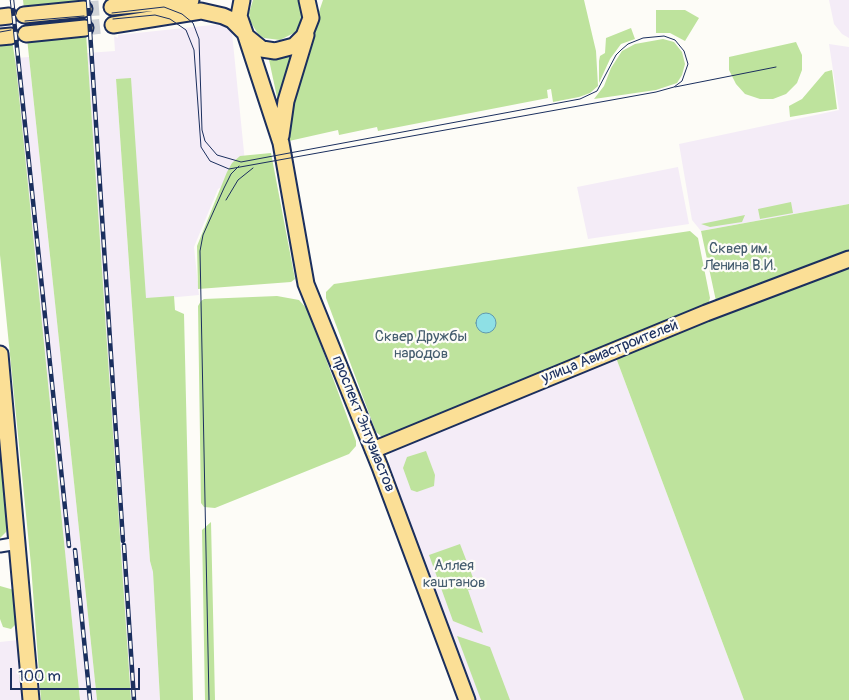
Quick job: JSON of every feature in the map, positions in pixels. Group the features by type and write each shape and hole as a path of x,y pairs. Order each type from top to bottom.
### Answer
{"main road":[{"path":"112,7 191,0"},
{"name":"проспект Энтузиастов","path":"242,0 239,16 281,142 306,284 373,450 467,700"},
{"name":"проспект Энтузиастов","path":"244,34 262,49 282,50 299,42 308,27 310,12 307,0"},
{"name":"проспект Энтузиастов","path":"281,142 286,101 318,0"},
{"path":"11,16 84,10"},
{"path":"113,25 201,11 232,20 244,34"},
{"path":"13,36 85,28"},
{"name":"улица Авиастроителей","path":"373,450 706,313 849,259"},
{"path":"0,354 31,700"}],"street":[{"path":"0,546 18,543"}],"shaded area":[{"path":"829,0 849,0 849,38 842,34 834,24"},
{"path":"231,23 246,172 218,189 194,247 199,295 145,300 123,79 116,79 150,561 153,572 160,700 131,700 87,53 115,51 114,36 118,38 118,35"},
{"path":"829,44 849,47 849,204 701,231 692,220 679,144 839,110"},
{"path":"29,57 97,700 80,700 14,58"},
{"path":"678,167 689,224 588,239 577,187"},
{"path":"615,355 744,700 477,700 389,467 390,453 394,448"},
{"path":"18,640 24,700 0,700 0,642"}],"green space":[{"path":"23,0 83,0 83,4 24,9"},
{"path":"253,0 298,0 302,11 299,27 294,33 280,40 264,38 258,34 250,21 249,13"},
{"path":"323,0 584,0 596,51 598,86 590,93 579,97 553,102 551,89 547,90 548,98 378,131 377,127 339,135 338,130 289,141 288,121 294,85"},
{"path":"656,10 685,10 699,18 685,41 670,33 656,33"},
{"path":"631,28 635,39 621,44 610,59 599,83 599,61 600,56 605,53 606,38"},
{"path":"86,33 131,700 97,700 27,38"},
{"path":"663,39 674,42 682,52 685,64 682,75 677,83 656,90 594,99 604,86 611,68 622,51 635,44"},
{"path":"12,40 80,700 41,700 31,565 0,255 0,41"},
{"path":"796,42 802,55 802,70 797,83 786,94 773,99 760,99 745,94 736,84 729,70 729,57"},
{"path":"296,50 278,102 268,55"},
{"path":"832,70 837,109 790,117 789,106 802,99 825,72"},
{"path":"131,78 146,298 174,296 175,310 184,314 193,700 160,700 153,572 150,561 116,79"},
{"path":"271,153 295,279 291,282 198,289 197,246 227,172 232,163 240,156"},
{"path":"791,202 793,213 760,219 758,209"},
{"name":"Сквер им. Ленина В.И.","path":"849,204 849,252 716,301 701,231"},
{"path":"745,215 742,222 710,227 701,224"},
{"name":"Сквер Дружбы народов","path":"690,231 698,238 710,298 708,305 388,437 382,437 376,432 326,298 326,292 334,284"},
{"path":"849,265 849,700 744,700 615,355"},
{"path":"277,296 299,300 308,310 356,441 356,446 349,454 215,508 204,507 201,503 198,306 204,299"},
{"path":"0,436 8,523 6,532 0,538"},
{"path":"426,451 435,475 434,486 417,492 411,490 403,468 407,457"},
{"path":"211,522 215,700 205,700 202,530"},
{"name":"Аллея каштанов","path":"460,544 477,588 468,590 483,633 453,621 429,555"},
{"path":"0,586 14,590 17,618 15,625 11,629 3,627 0,619"},
{"name":"Аллея каштанов","path":"457,636 490,647 510,700 481,700"}],"water":[{"path":"486,313 493,316 496,323 493,330 486,333 479,330 476,323 479,316"}],"tunnel":[{"path":"84,9 112,7"},
{"path":"85,28 113,25"}],"tram line":[{"path":"112,13 164,7 182,14 193,23 199,39 202,130 205,141 217,155 241,162 580,99 597,91 616,55 621,50 628,44 643,38 664,36 675,40 684,51 688,64 682,81 674,87 656,92 229,169 210,161 201,147 194,50 186,30 170,19 155,15 113,19"},
{"path":"25,21 84,16"},
{"path":"0,32 11,30"},
{"path":"675,87 776,67"},
{"path":"209,700 200,251 203,235 224,188 231,174 239,166"},
{"path":"226,200 238,180 253,168"}],"railway":[{"path":"12,0 69,546"},
{"path":"88,0 123,541"},
{"path":"124,545 134,700"},
{"path":"75,550 90,700"}]}
